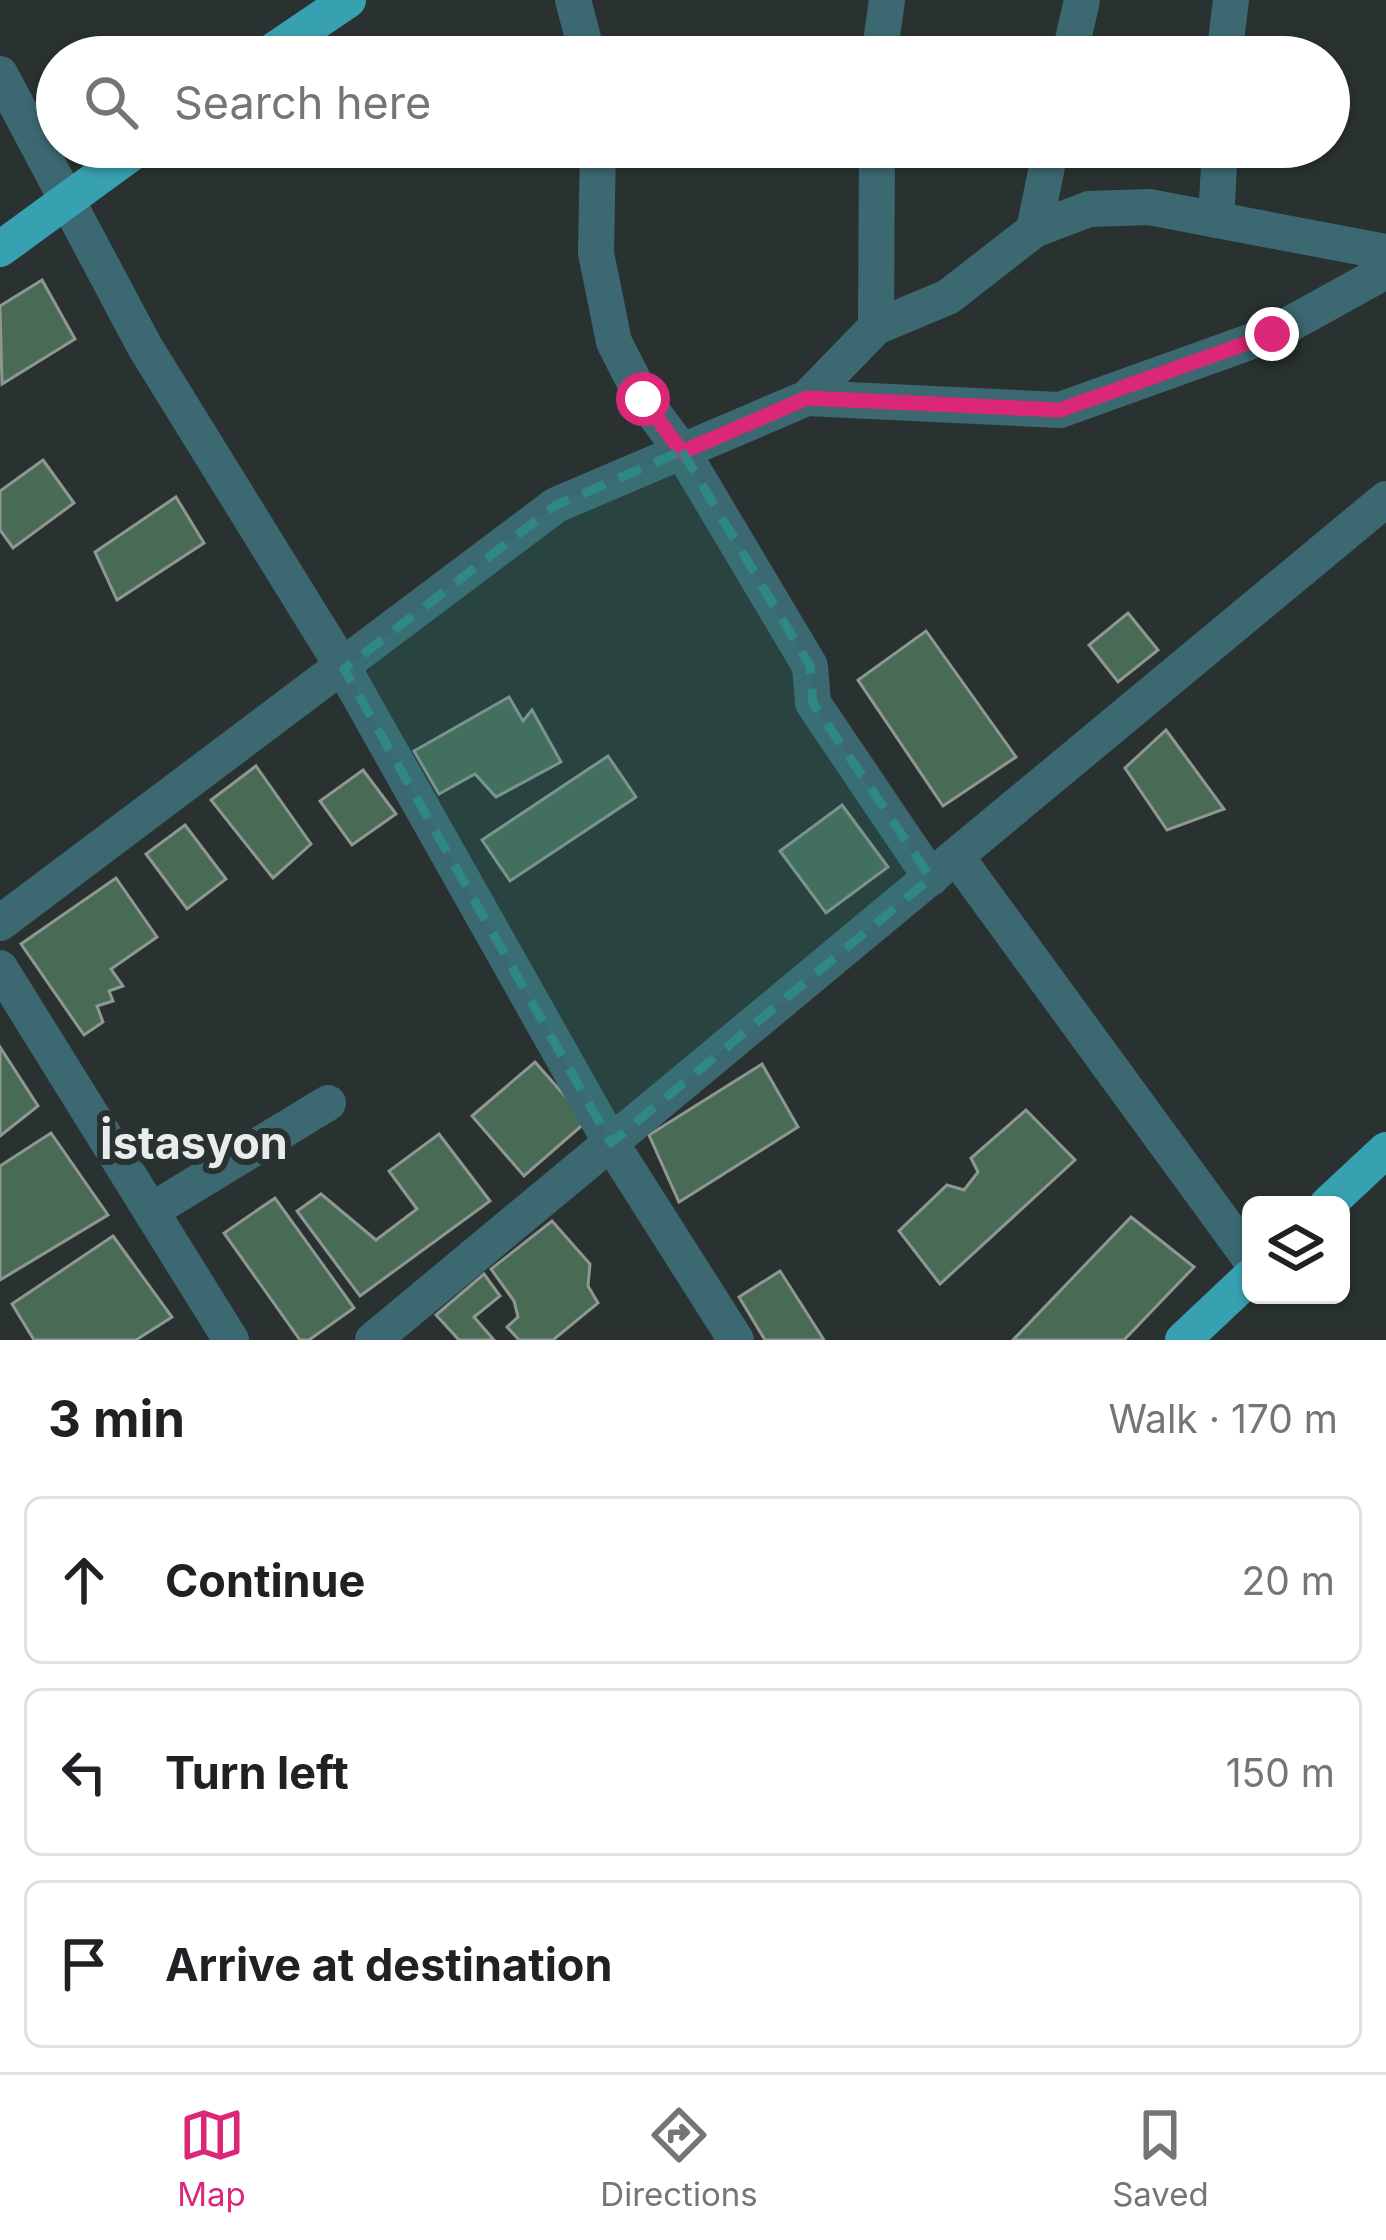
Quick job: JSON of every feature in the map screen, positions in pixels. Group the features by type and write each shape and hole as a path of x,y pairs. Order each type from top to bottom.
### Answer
{"main road":[{"path":"295,36 348,0"},
{"path":"0,249 110,168"},
{"path":"1337,1196 1386,1150"},
{"path":"1183,1340 1242,1284"}],"street":[{"path":"573,0 582,36"},
{"path":"882,36 887,0"},
{"path":"1074,36 1082,0"},
{"path":"1227,36 1231,0"},
{"path":"0,74 36,144"},
{"path":"48,168 145,346 344,669 611,1143 736,1340"},
{"path":"598,168 596,254 607,320 643,399 682,452 810,666 813,703 1242,1249"},
{"path":"876,327 877,168"},
{"path":"1034,230 1047,168"},
{"path":"1216,220 1219,168"},
{"path":"0,922 344,669 556,505 807,398 876,327 948,297 1034,230 1089,209 1149,207 1386,252"},
{"path":"807,398 1060,410 1272,334 1386,271"},
{"path":"373,1340 1386,499"},
{"path":"0,968 231,1340"},
{"path":"151,1211 328,1102"}],"highlighted area":[{"path":"682,451 810,666 813,703 931,878 611,1143 344,669 556,505"}],"building":[{"path":"42,280 75,339 2,384 0,306"},
{"path":"43,460 74,503 13,548 0,530 0,491"},
{"path":"176,497 204,543 117,600 95,552"},
{"path":"1128,613 1158,650 1118,682 1089,645"},
{"path":"926,631 1016,757 943,806 858,680"},
{"path":"509,697 523,721 532,710 561,762 496,797 475,774 439,794 414,751"},
{"path":"1166,730 1224,809 1167,830 1125,768"},
{"path":"608,756 636,797 510,881 482,840"},
{"path":"256,766 311,844 273,878 211,800"},
{"path":"363,770 396,814 352,845 320,801"},
{"path":"842,805 888,867 826,913 780,851"},
{"path":"185,825 226,879 187,909 146,854"},
{"path":"116,878 157,937 111,969 123,986 109,991 113,1001 97,1006 103,1022 84,1035 21,944"},
{"path":"0,1047 38,1106 0,1136"},
{"path":"535,1062 587,1121 524,1176 472,1116"},
{"path":"762,1064 798,1127 679,1202 649,1135"},
{"path":"1026,1110 1075,1160 940,1284 899,1231 947,1185 964,1190 978,1172 971,1158"},
{"path":"51,1133 108,1215 0,1280 0,1166"},
{"path":"439,1134 490,1201 360,1296 297,1211 321,1194 376,1240 417,1209 389,1171"},
{"path":"275,1198 354,1308 309,1340 300,1340 224,1233"},
{"path":"1131,1217 1194,1267 1124,1340 1013,1340"},
{"path":"552,1221 590,1264 588,1286 598,1303 553,1340 519,1340 507,1327 518,1317 514,1301 491,1269"},
{"path":"113,1236 172,1317 136,1340 34,1340 12,1304"},
{"path":"780,1271 824,1340 765,1340 739,1297"},
{"path":"484,1274 500,1296 474,1317 494,1340 459,1340 436,1315"}],"district":[{"name":"İstasyon","path":"194,1142"}],"route":[{"path":"643,399 682,452 807,398 1060,410 1272,334"}]}
